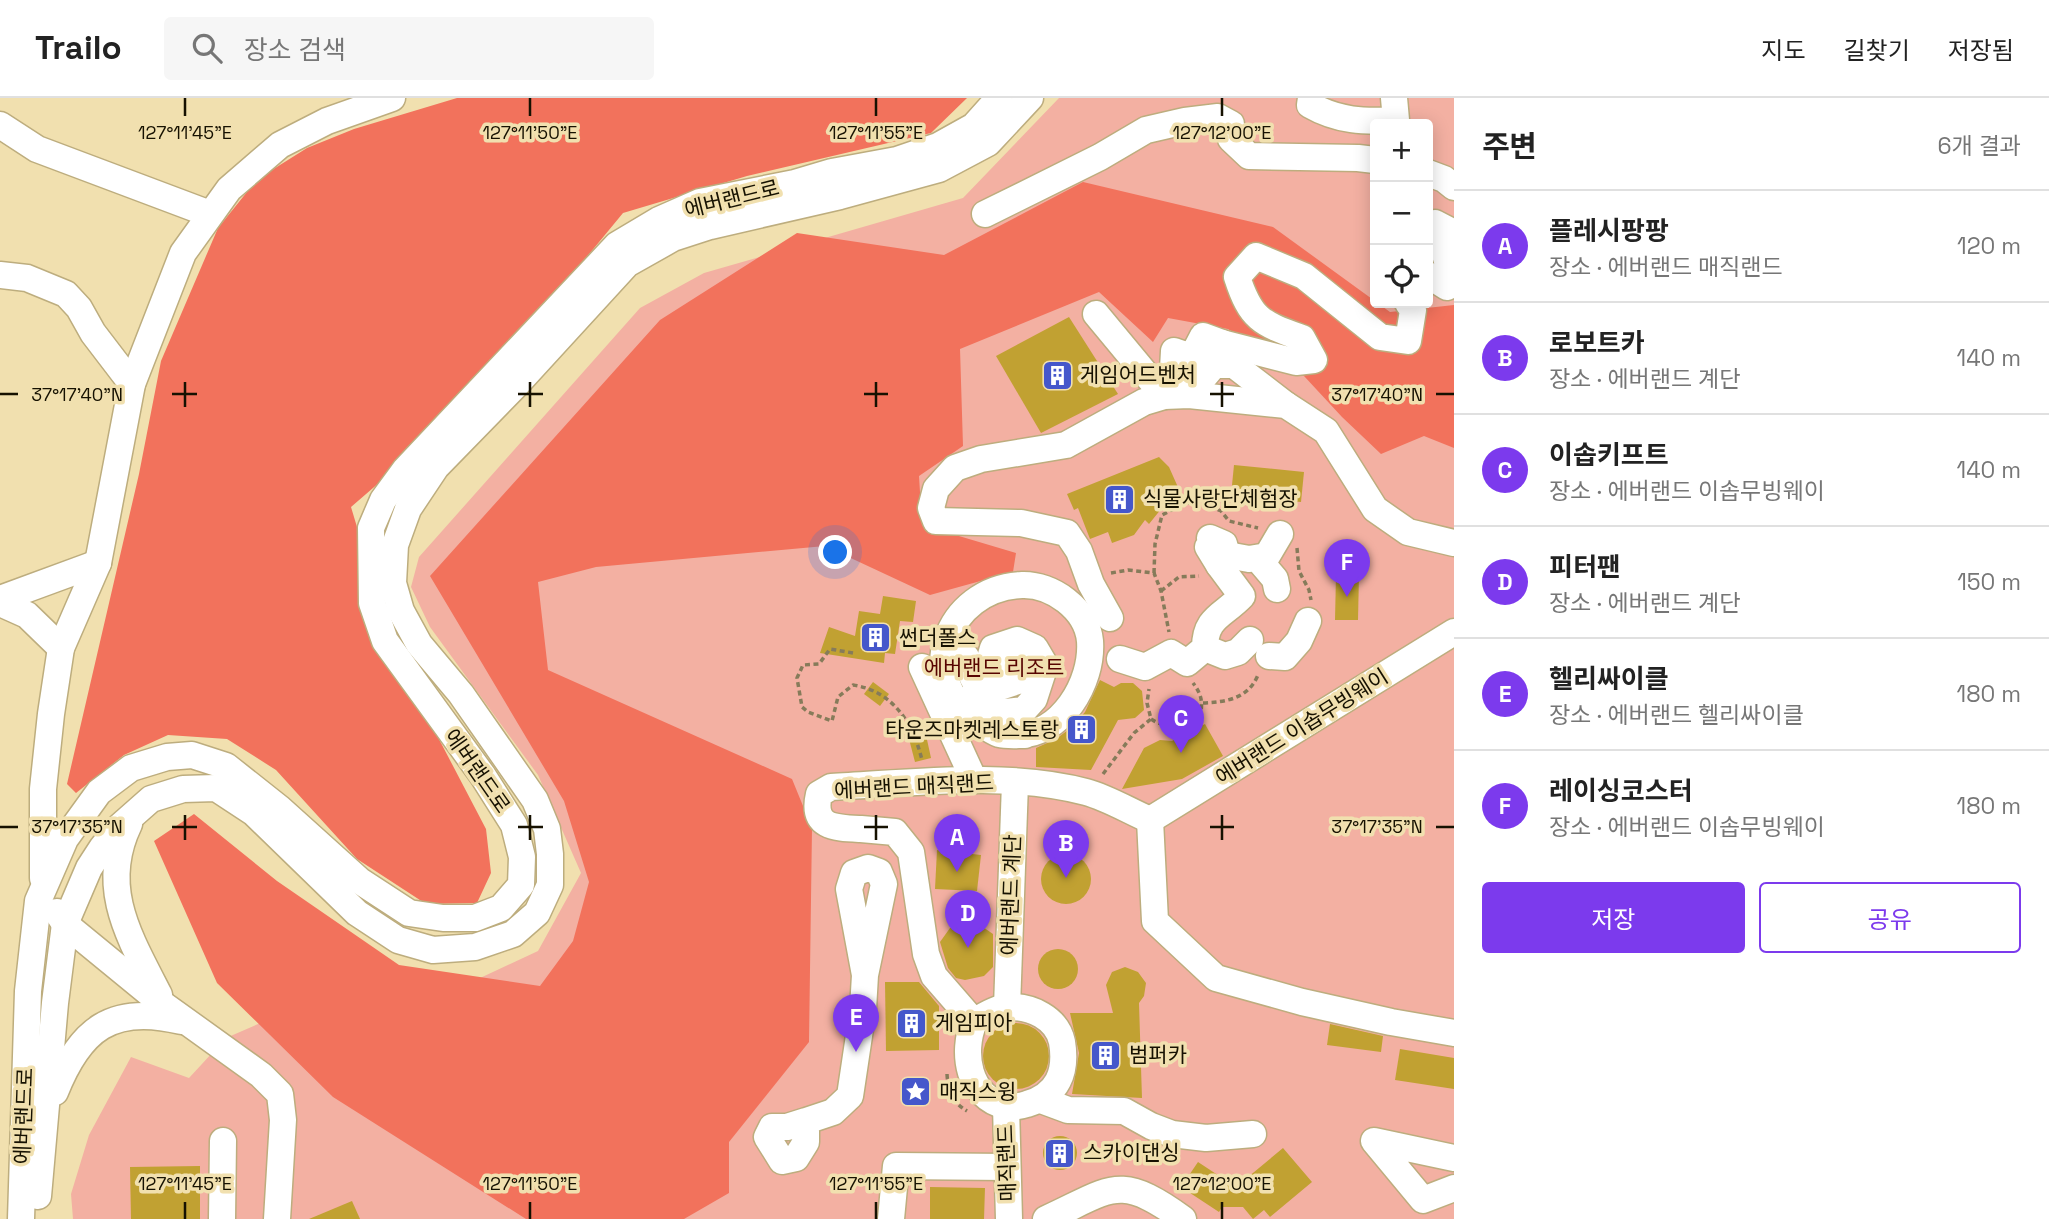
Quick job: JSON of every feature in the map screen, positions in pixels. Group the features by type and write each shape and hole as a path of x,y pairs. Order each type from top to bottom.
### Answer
{"street":[{"path":"277,1219 283,1120 280,1094 261,1075 164,1006 65,924 43,892 43,789 61,648 98,563 132,384 183,253 242,175 280,145 327,121 392,98"},
{"name":"에버랜드로","path":"21,1219 28,991 38,901 65,839 99,792 131,768 167,757 192,755 226,766 279,808 360,881 409,913 443,918 475,918 501,908 521,885 522,857 514,825 483,776 385,641 372,603 371,528 383,500 405,470 617,245 659,220 700,202 897,160 939,146 974,126 999,98"},
{"name":"에버랜드로","path":"38,1219 44,1120 65,924 89,868 102,848 136,811 151,799 183,789 216,788 254,813 357,913 398,940 433,950 475,947 513,934 537,913 550,885 547,829 535,800 461,694 419,644 401,611 393,583 395,545 408,509 436,467 517,384 627,264 673,238 710,226 893,183 939,169 988,143 1030,98"},
{"path":"1311,98 1310,105 1326,114 1358,122 1396,120 1394,98"},
{"path":"985,214 1100,157 1146,130 1223,108 1231,124 1231,139 1250,156 1370,159"},
{"path":"0,125 37,149 210,214"},
{"path":"1433,175 1444,178 1454,187"},
{"path":"1433,278 1447,287 1453,281 1444,251 1429,236 1435,223 1454,233"},
{"path":"1412,308 1408,341 1380,337 1304,276 1256,256 1237,277 1245,303 1266,325 1302,338 1314,360 1296,362 1209,355 1234,365 1286,405 1326,431 1375,509 1408,532 1454,543"},
{"path":"0,275 27,278 66,294 79,308 93,333 132,384"},
{"path":"1096,314 1164,396"},
{"path":"1110,618 1088,576 1079,551 1067,533 1021,523 936,521 931,508 936,489 955,468 981,459 1066,445 1144,402 1164,396 1286,405"},
{"path":"1214,557 1258,559 1267,556 1280,534"},
{"path":"1205,648 1205,635 1211,621 1228,610 1242,596 1214,557"},
{"path":"1258,559 1275,579 1277,589"},
{"path":"0,601 98,563"},
{"path":"966,657 976,687 988,699 1015,699 1023,689 1030,666 1016,657 1023,666 1018,681 1000,687 985,676 993,648 1017,640 1035,648 1045,665 1034,699 1024,710 989,714 967,705 954,699 944,675 944,656 950,630 963,611 979,598 1000,588 1024,585 1048,588 1065,600 1080,616 1090,638 1089,663 1072,704 1056,722 1021,735 998,734 967,705 962,664 966,657 982,634 1002,625 1012,625"},
{"path":"0,601 27,615 61,648"},
{"path":"1205,648 1224,656 1259,648 1285,657 1298,641 1308,621"},
{"name":"에버랜드 이솝무빙웨이","path":"1150,820 1454,632"},
{"path":"1120,659 1145,667 1171,653 1187,663 1205,648"},
{"path":"922,667 974,780"},
{"name":"에버랜드 매직랜드","path":"974,1022 934,976 926,954 911,852 895,832 837,829 822,821 816,807 819,794 831,787 928,782 974,780 1044,783 1089,793 1150,820"},
{"name":"에버랜드 계단","path":"1007,1007 1015,783"},
{"path":"43,789 52,809 58,814 76,813 89,806"},
{"path":"136,811 121,841 117,859 118,901 132,941 164,1006"},
{"path":"1150,820 1155,921 1216,978 1302,1002 1454,1033"},
{"path":"806,1121 833,1112 850,1096 863,1009 865,975"},
{"path":"1007,1007 1044,1016 1056,1025 1062,1042 1063,1069 1055,1088 1041,1100 1023,1105 1006,1106 988,1098 976,1084 970,1070 966,1048 974,1022 1007,1007"},
{"path":"44,1120 65,1066 74,1051 99,1028 127,1017 143,1015 189,1023"},
{"path":"1041,1100 1068,1110 1124,1111 1151,1126 1172,1133 1206,1138 1253,1133"},
{"name":"매직랜드","path":"1006,1106 1009,1219"},
{"path":"222,1219 223,1141"},
{"path":"1454,1158 1374,1141 1423,1200 1454,1188"},
{"path":"891,1219 896,1166 1007,1167"},
{"path":"1051,1218 1095,1194 1118,1189 1139,1192 1162,1203 1183,1219"}],"path":[{"path":"1161,591 1179,577 1200,576 1214,557"},
{"path":"1088,576 1128,570 1154,573 1161,591 1171,653"},
{"path":"853,653 830,649 819,664 803,665 797,678 802,708 832,720 838,696 853,685 869,688 902,712 917,737 928,782"},
{"path":"1146,682 1151,719 1160,725 1185,725 1200,716 1203,703 1192,682"},
{"path":"1149,690 1156,685"},
{"path":"1089,793 1134,733 1151,719"}],"green space":[{"name":"에버랜드 리조트","path":"1059,98 1454,98 1454,1219 73,1219 71,1194 89,1135 131,1057 189,1078 226,1038 295,1008 448,993 538,951 581,873 538,775 430,627 411,587 419,557 640,308 704,273 963,198"}],"shaded area":[{"path":"457,98 967,98 931,133 747,176 623,213 454,418 351,507 396,657 486,829 491,873 477,903 426,904 357,859 276,770 227,739 168,735 124,755 76,793 67,784 139,474 161,361 218,228 247,192 272,170 307,148 354,129"},
{"path":"1083,182 1273,227 1370,297 1370,308 1384,308 1390,312 1454,305 1454,448 1424,436 1381,454 1304,376 1228,329 1168,318 1153,342 1099,292 960,349 963,446 919,476 922,525 1016,553 1013,572 930,595 825,546 596,567 538,582 548,670 792,779 812,828 809,1042 729,1142 729,1193 684,1219 526,1219 333,1097 217,983 154,841 194,814 277,881 399,965 540,986 573,941 589,882 564,801 430,576 660,320 797,233 944,255"}],"building":[{"name":"게임어드벤처","path":"1069,317 1118,394 1041,433 996,356"},
{"name":"식물사랑단체험장","path":"1159,457 1169,467 1181,494 1170,498 1149,524 1145,520 1134,535 1112,543 1108,532 1090,539 1078,508 1074,510 1067,494"},
{"path":"1234,465 1304,472 1301,502 1231,495"},
{"path":"1336,575 1359,575 1358,620 1335,620"},
{"name":"썬더폴스","path":"883,596 916,601 913,622 900,621 895,654 885,653 884,663 820,653 829,627 855,636 859,611 880,614"},
{"name":"타운즈마켓레스토랑","path":"1100,680 1114,687 1121,683 1133,683 1142,691 1144,710 1135,718 1118,720 1091,770 1036,767 1036,748 1056,739 1072,727 1085,712"},
{"path":"873,682 889,694 880,706 864,694"},
{"path":"1205,724 1223,756 1182,779 1122,789 1144,748 1160,740 1172,741"},
{"path":"926,735 931,758 915,762 909,739"},
{"path":"937,850 981,855 977,891 935,889"},
{"path":"1066,854 1084,861 1091,879 1084,897 1066,904 1048,897 1041,879 1048,861"},
{"path":"968,921 977,923 993,934 993,967 984,976 965,980 956,978 948,968 940,942 950,928"},
{"path":"1058,949 1072,955 1078,969 1072,983 1058,989 1044,983 1038,969 1044,955"},
{"name":"범퍼카","path":"1125,967 1138,972 1146,983 1144,996 1139,1003 1142,1098 1072,1094 1079,1053 1070,1013 1113,1013 1106,985 1112,972"},
{"name":"게임피아","path":"885,982 919,982 939,1006 939,1050 886,1051"},
{"path":"1016,1023 1029,1026 1039,1033 1046,1043 1049,1056 1046,1069 1039,1079 1029,1086 1016,1089 1003,1086 993,1079 986,1069 983,1056 986,1043 993,1033 1003,1026"},
{"path":"1330,1024 1383,1036 1381,1052 1327,1045"},
{"path":"1400,1049 1454,1058 1454,1089 1395,1080"},
{"name":"스카이댄싱","path":"1060,1136 1072,1141 1077,1153 1072,1165 1060,1170 1048,1165 1043,1153 1048,1141"},
{"path":"1283,1148 1312,1182 1270,1217 1264,1210 1253,1219 1243,1207 1222,1207 1219,1212 1181,1187 1198,1162 1236,1187"},
{"path":"200,1166 200,1219 131,1219 130,1167"},
{"path":"930,1187 985,1188 984,1219 930,1219"},
{"path":"352,1201 360,1219 309,1219"}],"place":[{"name":"게임어드벤처","path":"1057,375"},
{"name":"식물사랑단체험장","path":"1120,499"},
{"name":"레이싱코스터","path":"1347,597"},
{"name":"썬더폴스","path":"876,638"},
{"name":"타운즈마켓레스토랑","path":"1082,730"},
{"name":"이솝키프트","path":"1181,753"},
{"name":"플레시팡팡","path":"957,872"},
{"name":"로보트카","path":"1066,878"},
{"name":"피터팬","path":"968,948"},
{"name":"게임피아","path":"912,1023"},
{"name":"헬리싸이클","path":"856,1052"},
{"name":"범퍼카","path":"1106,1055"},
{"name":"매직스윙","path":"916,1092"},
{"name":"스카이댄싱","path":"1060,1153"}]}
